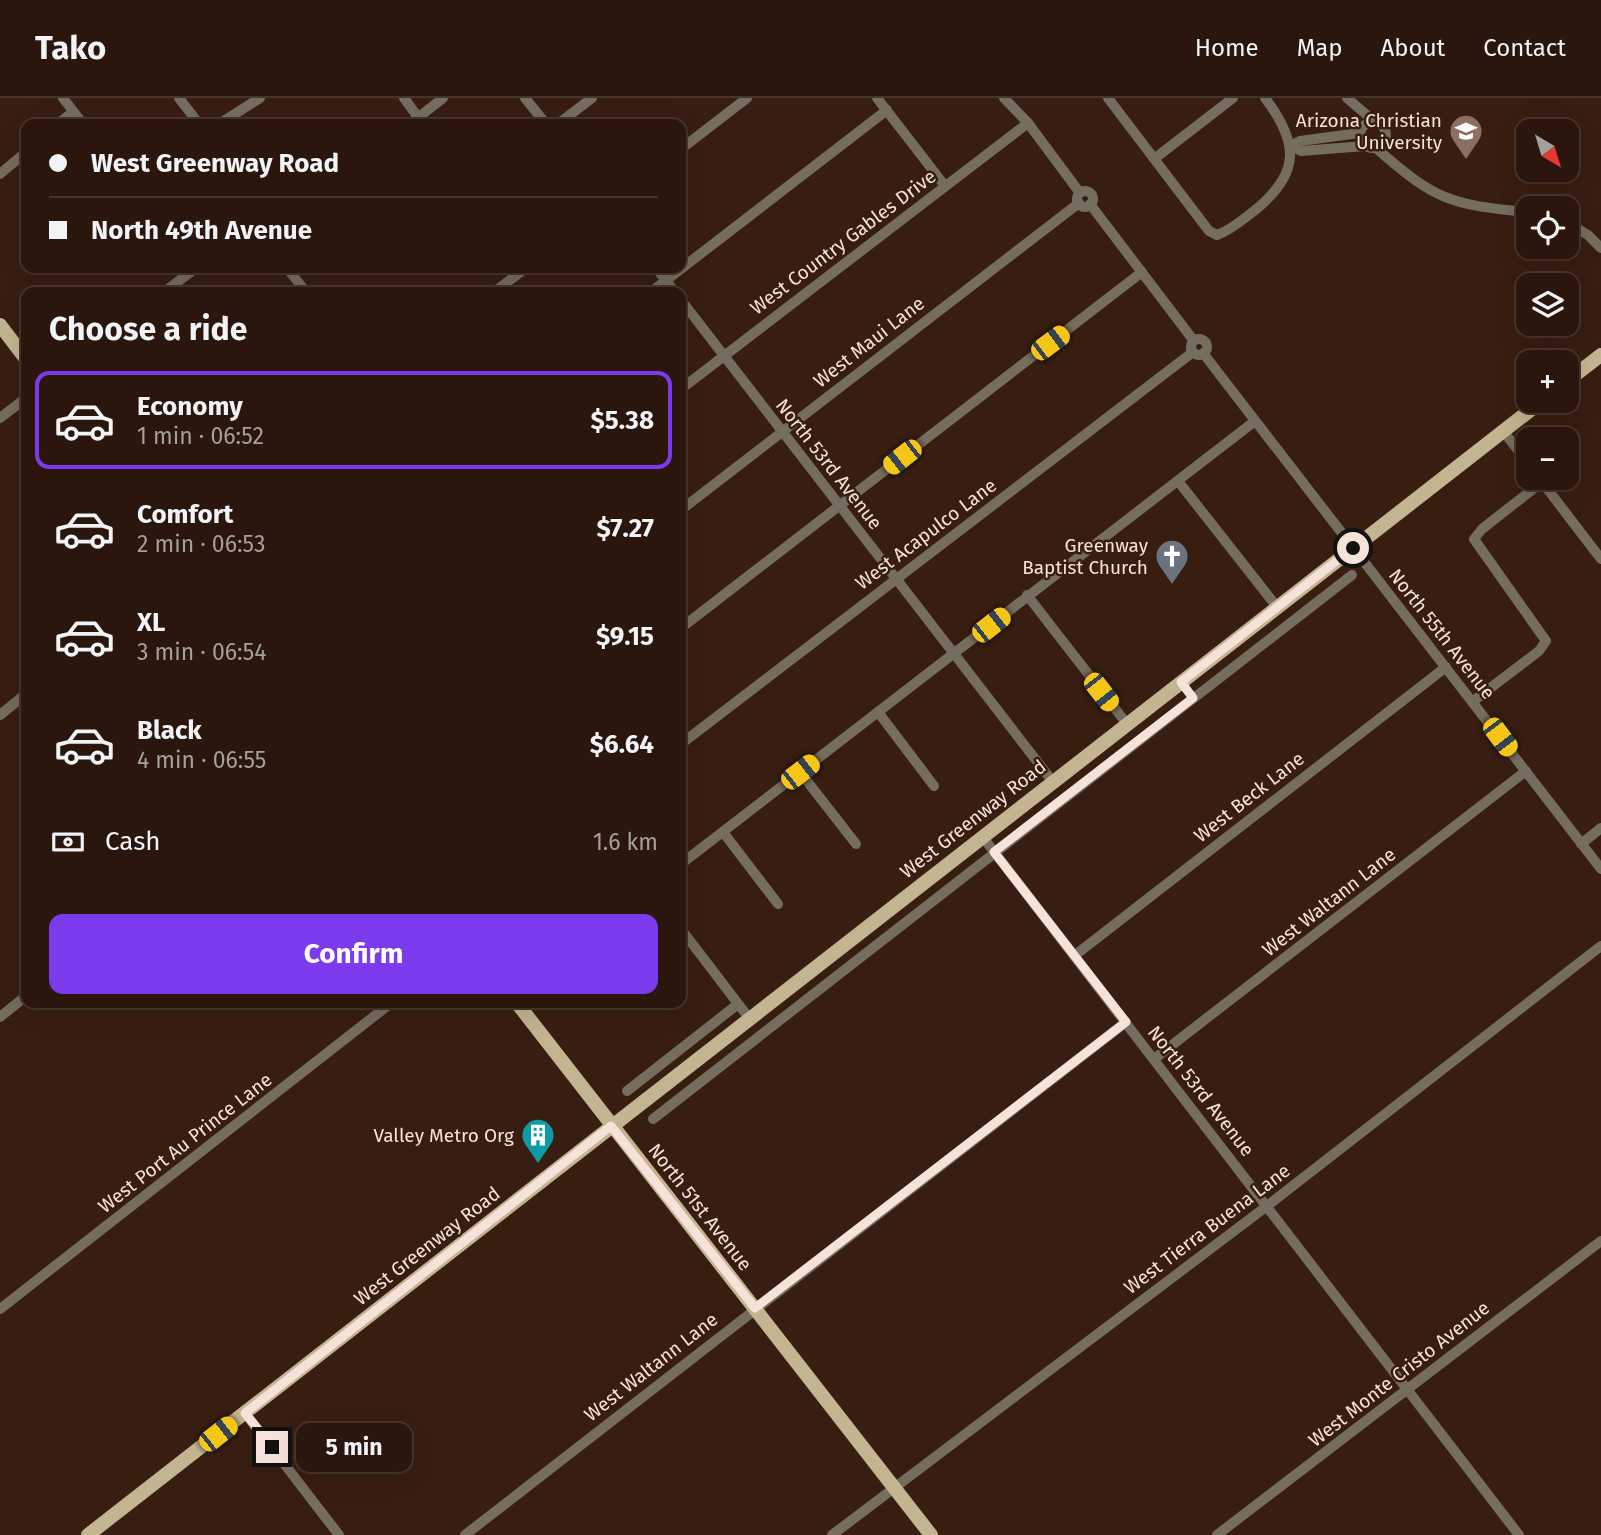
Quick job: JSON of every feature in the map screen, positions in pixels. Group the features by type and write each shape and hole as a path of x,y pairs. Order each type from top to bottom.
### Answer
{"main road":[{"path":"0,325 21,352"},
{"path":"1579,372 1601,355"},
{"name":"West Greenway Road","path":"88,1535 1526,413"},
{"name":"North 51st Avenue","path":"521,1008 931,1535"}],"street":[{"path":"62,98 79,119"},
{"path":"179,98 196,119"},
{"path":"227,119 260,98"},
{"path":"404,98 415,119"},
{"path":"420,119 443,98"},
{"path":"525,98 541,119"},
{"path":"565,119 592,98"},
{"path":"686,145 747,98"},
{"path":"877,98 946,186"},
{"name":"North 55th Avenue","path":"1004,98 1027,123 1083,200 1142,272 1197,348 1601,869"},
{"name":"North 55th Avenue","path":"1013,98 1027,123"},
{"path":"1108,98 1209,231 1217,235 1227,231 1276,194 1285,179 1290,146 1286,128 1265,98"},
{"path":"1154,159 1233,98"},
{"path":"1349,100 1385,128 1381,144"},
{"path":"1349,100 1364,146"},
{"path":"686,266 887,110"},
{"path":"64,119 73,112"},
{"path":"1290,146 1301,151 1360,132 1365,124 1375,122"},
{"name":"West Country Gables Drive","path":"686,385 1027,123"},
{"path":"1325,144 1381,144"},
{"path":"1381,144 1421,185 1460,204 1516,211"},
{"path":"0,174 21,156"},
{"name":"West Maui Lane","path":"686,506 1083,200"},
{"path":"1579,229 1588,234 1601,248"},
{"path":"686,624 1142,272"},
{"path":"170,287 189,273"},
{"path":"291,273 302,287"},
{"path":"501,287 519,273"},
{"path":"660,273 671,287"},
{"path":"658,287 676,273"},
{"name":"North 53rd Avenue","path":"686,306 1053,782"},
{"name":"West Acapulco Lane","path":"686,740 1197,348"},
{"path":"0,418 21,402"},
{"path":"686,860 1255,421"},
{"path":"1503,431 1516,448"},
{"path":"1178,481 1277,607"},
{"path":"1472,702 1546,642 1474,539 1528,490"},
{"path":"1548,490 1599,553"},
{"name":"West Greenway Road","path":"653,1119 1352,575"},
{"path":"1027,596 1126,724"},
{"name":"West Beck Lane","path":"1074,956 1446,667"},
{"path":"1181,682 1193,698"},
{"path":"0,715 21,698"},
{"path":"878,712 934,786"},
{"name":"West Waltann Lane","path":"1154,1059 1526,771"},
{"path":"800,772 856,844"},
{"path":"1581,844 1601,828"},
{"path":"723,832 778,904"},
{"name":"North 53rd Avenue","path":"982,836 1519,1535"},
{"path":"686,938 749,1018"},
{"name":"West Tierra Buena Lane","path":"832,1535 1267,1206 1601,946"},
{"path":"789,987 802,1002"},
{"path":"0,1017 21,1000"},
{"path":"627,1091 738,1004"},
{"name":"West Port Au Prince Lane","path":"0,1309 385,1008"},
{"name":"West Waltann Lane","path":"465,1535 1126,1022"},
{"name":"West Monte Cristo Avenue","path":"1217,1535 1601,1241"},
{"path":"245,1413 339,1535"}],"place":[{"name":"Arizona Christian University","path":"1466,161"},
{"name":"Greenway Baptist Church","path":"1172,586"},
{"name":"Valley Metro Org","path":"538,1165"}],"route":[{"path":"272,1447 245,1413 611,1126 755,1308 1126,1022 994,852 1193,698 1181,682 1353,548"}]}
